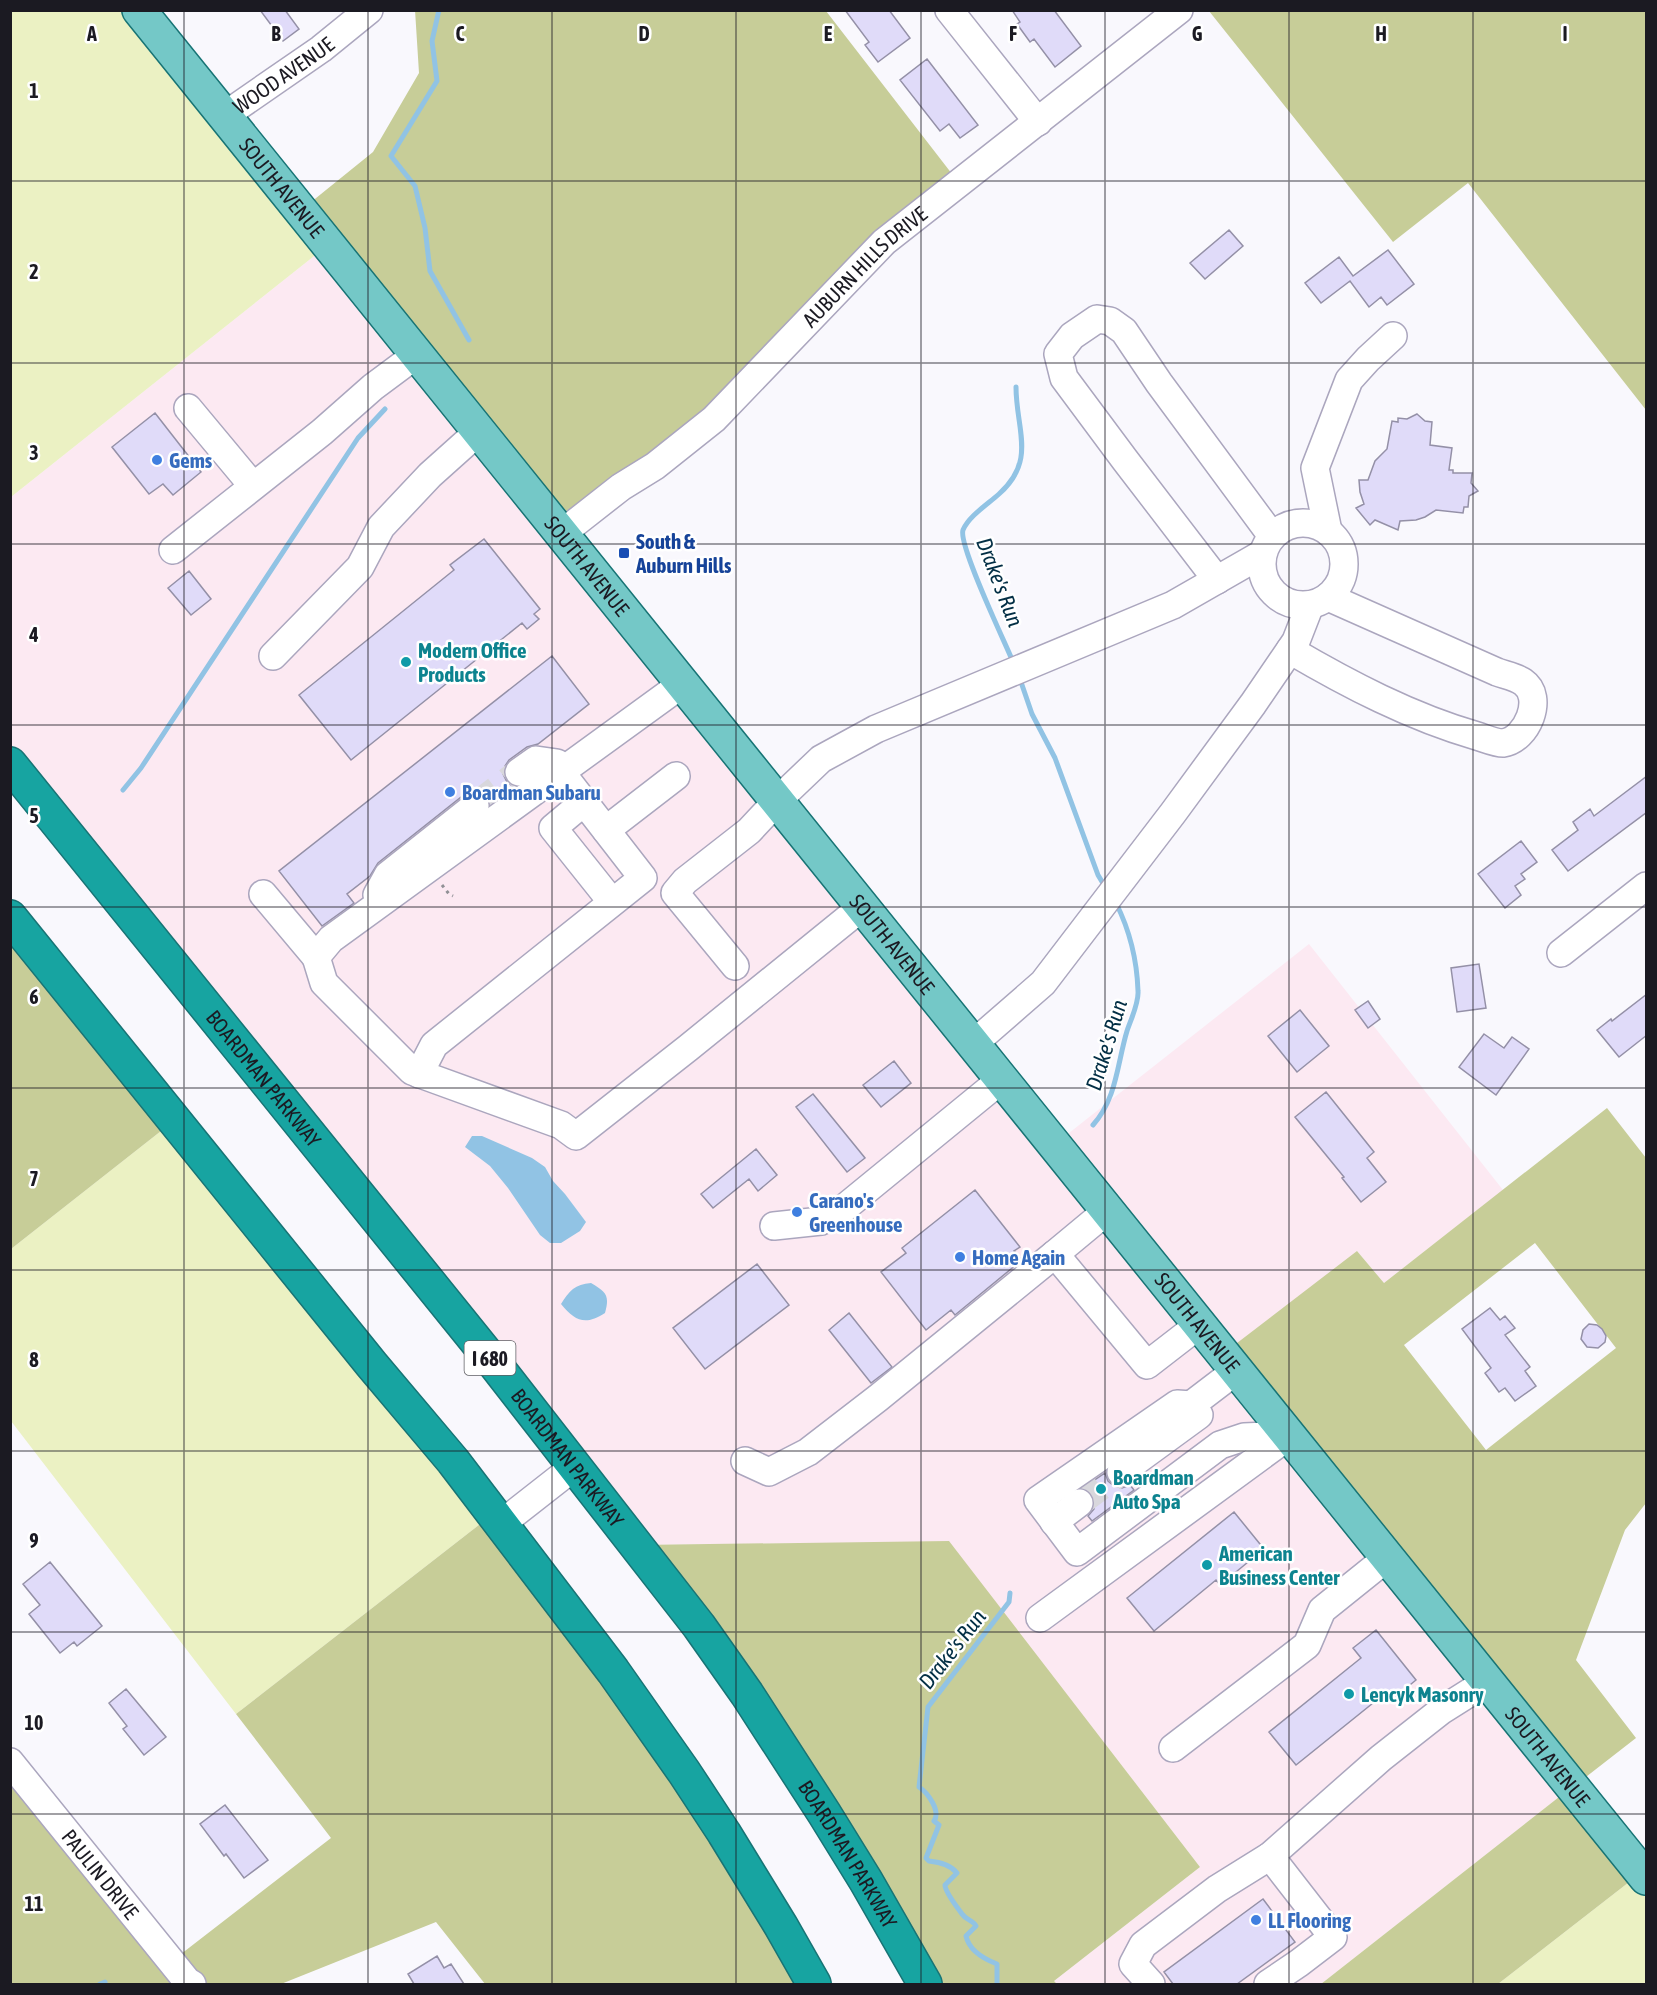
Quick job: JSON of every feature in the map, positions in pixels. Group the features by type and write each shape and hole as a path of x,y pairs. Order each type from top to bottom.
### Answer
{"highway":[{"name":"BOARDMAN PARKWAY","path":"10,764 479,1344 699,1626 747,1694 830,1822 925,1984"},
{"path":"10,917 372,1365 453,1461 613,1671 684,1772 781,1926 814,1984"}],"main road":[{"name":"SOUTH AVENUE","path":"139,10 1647,1878"}],"street":[{"name":"WOOD AVENUE","path":"224,116 321,49 369,10"},
{"path":"949,10 1038,122"},
{"name":"AUBURN HILLS DRIVE","path":"561,534 621,487 655,466 714,419 884,242 1179,10"},
{"path":"1217,580 1065,378 1058,354 1072,336 1097,319 1110,321 1124,331 1267,545 1261,567 1265,581 1272,592 1283,601 1296,605 1319,601 1522,681 1528,687 1532,698 1532,712 1527,724 1516,739 1501,743 1444,727 1334,675 1290,650"},
{"path":"973,1044 1043,983 1173,813 1290,650 1319,601 1337,588 1344,564 1340,546 1328,531 1315,468 1349,380 1393,336"},
{"path":"173,550 322,432 373,387 416,355"},
{"path":"188,408 253,486"},
{"path":"273,656 360,567 381,527 430,475 478,432"},
{"path":"735,966 675,893 685,881 749,831 821,759 876,729 1173,605 1217,580 1267,545 1282,528 1293,524 1312,524 1328,531"},
{"path":"316,957 331,939 682,684"},
{"path":"419,1074 434,1045 643,878 584,802 564,768 548,760 536,760 522,776"},
{"path":"606,830 676,776"},
{"path":"584,802 552,828 612,902"},
{"path":"368,912 394,881 478,810"},
{"path":"1561,953 1647,886"},
{"path":"263,894 316,957 324,983 412,1071 561,1125 576,1136 862,907"},
{"path":"774,1226 821,1221 843,1209 1002,1079"},
{"path":"745,1461 769,1472 808,1452 878,1398 1108,1210"},
{"path":"1055,1254 1147,1365 1200,1324"},
{"path":"1117,1467 1196,1410 1237,1370"},
{"path":"1220,1445 1196,1410 1177,1404 1038,1500 1077,1552 1220,1445 1244,1437 1290,1435"},
{"path":"1040,1618 1290,1435"},
{"path":"501,1524 574,1466"},
{"path":"1050,1516 1075,1498"},
{"path":"1173,1748 1307,1645 1322,1610 1388,1557"},
{"path":"1151,1984 1133,1965 1143,1945 1217,1889 1270,1856 1381,1758 1442,1710 1488,1681"},
{"name":"PAULIN DRIVE","path":"10,1762 187,1981 192,1984"},
{"path":"1268,1984 1299,1964 1333,1937 1270,1856"}],"path":[{"path":"444,887 453,896"}],"shaded area":[{"path":"328,245 1055,1144 1309,944 1503,1190 1384,1283 1357,1251 1573,1786 1321,1984 1057,1984 1054,1981 1200,1867 949,1542 636,1545 11,764 11,497"}],"green space":[{"path":"415,10 826,11 959,183 714,419 561,534 300,211 373,152 419,73"},
{"path":"11,11 139,11 328,245 11,497"},
{"path":"1209,11 1646,11 1646,410 1468,183 1393,242"},
{"path":"10,917 175,1120 11,1249 10,1249"},
{"path":"1607,1108 1646,1158 1646,1503 1625,1530 1576,1660 1636,1738 1573,1787 1642,1872 1498,1984 1321,1984 1573,1786 1224,1353 1357,1251 1384,1283","holes":["1535,1243 1616,1348 1486,1450 1404,1345"]},
{"path":"175,1120 493,1514 236,1714 11,1421 11,1249"},
{"path":"493,1514 814,1984 485,1984 436,1922 281,1984 11,1984 10,1762 172,1961 331,1838 236,1714"},
{"path":"949,1541 1200,1867 1054,1981 1057,1984 925,1984 636,1545"},
{"path":"1642,1872 1646,1878 1646,1984 1498,1984"}],"water":[{"path":"472,1136 482,1136 532,1158 545,1167 553,1181 586,1222 580,1231 561,1243 550,1243 540,1235 490,1166 465,1147"},
{"path":"591,1283 606,1295 605,1313 592,1319 581,1320 561,1304 573,1289"}],"building":[{"path":"260,10 285,10 299,29 283,41"},
{"path":"845,10 889,10 910,38 878,62 865,45 869,42"},
{"path":"1012,10 1054,10 1081,46 1055,67 1034,39 1030,42 1017,24 1020,22"},
{"path":"927,59 978,125 960,138 949,124 940,131 900,80"},
{"path":"1229,230 1243,246 1205,279 1190,263"},
{"path":"1388,250 1414,284 1387,305 1381,297 1369,307 1350,281 1321,303 1305,283 1339,257 1353,276"},
{"name":"Gems","path":"155,413 201,472 173,495 163,484 149,494 112,447"},
{"path":"1417,414 1425,421 1432,422 1430,445 1452,448 1449,470 1453,470 1453,473 1472,473 1471,483 1478,491 1469,496 1468,507 1464,507 1463,513 1436,510 1416,520 1400,521 1398,530 1375,520 1370,525 1356,508 1364,504 1359,480 1368,480 1375,461 1387,449 1392,421 1398,422 1398,418 1407,419"},
{"name":"Modern Office Products","path":"484,539 540,609 534,614 539,619 527,629 522,623 351,760 299,695 454,570 450,565"},
{"path":"189,571 211,599 191,615 168,588"},
{"name":"Boardman Subaru","path":"552,656 589,704 538,744 527,747 509,760 503,774 507,782 514,787 490,804 487,796 480,791 465,794 378,863 370,876 347,894 354,903 322,926 279,871"},
{"path":"1647,776 1647,812 1568,871 1552,850 1578,830 1573,822 1590,809 1594,816"},
{"path":"1521,841 1537,862 1521,874 1525,879 1515,886 1521,895 1505,908 1478,874"},
{"path":"1479,964 1486,1008 1457,1012 1451,968"},
{"path":"1647,994 1647,1035 1619,1057 1597,1030"},
{"path":"1368,1001 1380,1019 1368,1028 1355,1010"},
{"path":"1300,1010 1329,1046 1297,1072 1268,1036"},
{"path":"1484,1034 1504,1048 1512,1037 1529,1049 1496,1095 1459,1067"},
{"path":"894,1061 911,1083 881,1107 863,1085"},
{"path":"1326,1092 1374,1152 1367,1158 1386,1182 1361,1202 1342,1178 1344,1177 1295,1117"},
{"path":"813,1094 865,1158 847,1172 796,1107"},
{"path":"756,1149 777,1175 758,1191 749,1179 713,1208 701,1194"},
{"name":"Home Again","path":"975,1190 1020,1247 1014,1251 1022,1260 955,1315 951,1310 926,1330 881,1272 906,1253 902,1248"},
{"path":"757,1264 789,1305 705,1369 673,1328"},
{"path":"1490,1308 1500,1320 1505,1316 1515,1328 1505,1335 1530,1367 1525,1371 1536,1386 1515,1401 1505,1388 1499,1392 1485,1373 1491,1368 1462,1329"},
{"path":"849,1313 892,1367 871,1383 829,1330"},
{"path":"1589,1324 1597,1325 1606,1336 1605,1342 1598,1348 1587,1347 1581,1339 1583,1330"},
{"path":"1105,1473 1108,1481 1114,1486 1122,1488 1130,1485 1134,1490 1092,1521 1088,1516 1094,1509 1094,1500 1091,1493 1083,1488"},
{"name":"American Business Center","path":"1234,1512 1264,1549 1220,1585 1216,1580 1154,1631 1127,1598"},
{"path":"50,1562 102,1626 77,1646 74,1642 60,1653 29,1614 40,1605 23,1584"},
{"name":"Lencyk Masonry","path":"1376,1630 1416,1680 1394,1698 1388,1691 1296,1765 1269,1732 1361,1658 1353,1648"},
{"path":"126,1689 166,1737 144,1755 123,1729 127,1726 109,1703"},
{"path":"225,1805 268,1860 244,1878 200,1824"},
{"name":"LL Flooring","path":"1263,1899 1295,1942 1237,1984 1173,1984 1164,1972"},
{"path":"437,1956 444,1968 451,1964 464,1984 414,1984 408,1974"}],"waterway":[{"path":"439,10 432,41 437,81 391,156 415,186 425,228 430,271 469,340"},
{"name":"Drake's Run","path":"1013,662 975,573 963,539 963,530 974,515 1011,481 1018,469 1022,444 1016,387"},
{"path":"123,790 141,768 358,438 385,409"},
{"name":"Drake's Run","path":"1021,682 1032,714 1055,758 1098,875 1104,885"},
{"name":"Drake's Run","path":"1093,1125 1101,1115 1112,1092 1138,996 1132,946 1116,903"},
{"name":"Drake's Run","path":"997,1984 997,1964 982,1957 970,1946 966,1936 976,1926 965,1918 946,1888 945,1885 957,1873 948,1866 926,1858 939,1825 934,1821 935,1807 919,1787 928,1707 1009,1602 1010,1593"},
{"path":"100,1984 105,1982"}],"tunnel":[{"path":"475,806 519,772"},
{"path":"1079,1503 1121,1472"}],"place":[{"name":"Gems","path":"157,460"},
{"name":"South & Auburn Hills","path":"624,553"},
{"name":"Modern Office Products","path":"406,662"},
{"name":"Boardman Subaru","path":"450,792"},
{"name":"Carano's Greenhouse","path":"797,1212"},
{"name":"Home Again","path":"960,1257"},
{"name":"Boardman Auto Spa","path":"1101,1489"},
{"name":"American Business Center","path":"1207,1565"},
{"name":"Lencyk Masonry","path":"1349,1694"},
{"name":"LL Flooring","path":"1256,1920"}]}
